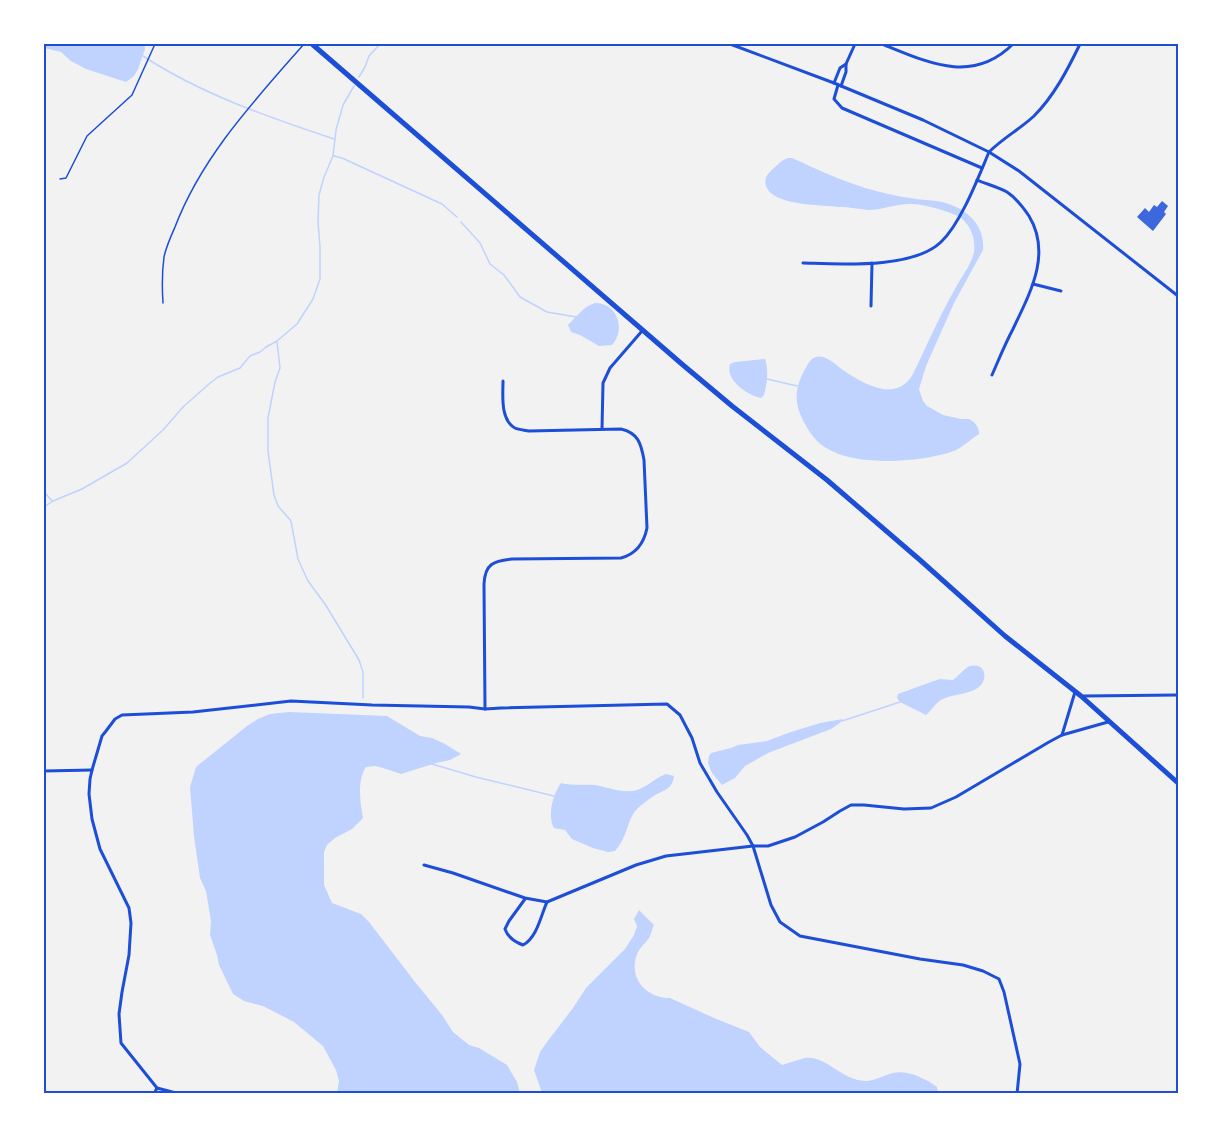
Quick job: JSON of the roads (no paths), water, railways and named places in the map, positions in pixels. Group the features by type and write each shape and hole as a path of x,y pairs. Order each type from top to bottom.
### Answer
{"main road":[{"path":"312,44 732,406 836,488 1005,636 1081,696 1179,783"}],"street":[{"path":"730,44 923,120 989,152 1019,171 1179,296"},
{"path":"837,85 846,72 846,64 855,44"},
{"path":"882,44 941,66 959,67 984,63 1005,51 1012,44"},
{"path":"803,263 872,263 921,255 938,245 955,225 989,152 1033,116 1045,102 1067,70 1080,44"},
{"path":"846,64 840,68 834,99 842,108 982,168"},
{"path":"977,180 1012,196 1026,212 1034,225 1038,238 1038,265 1033,284 993,375"},
{"path":"871,306 872,263"},
{"path":"1033,284 1061,291"},
{"path":"602,429 603,383 610,368 644,330"},
{"path":"484,709 486,569 492,564 512,559 629,556 636,551 646,537 647,528 644,460 640,443 635,436 621,429 529,431 515,428 508,422 503,408 502,381"},
{"path":"1062,735 1076,692"},
{"path":"1081,696 1179,695"},
{"path":"180,1094 157,1088 121,1043 119,1008 129,955 131,923 129,908 100,849 92,819 89,794 92,770 102,736 122,715 193,712 291,701 484,709 667,704 680,715 692,738 700,763 753,846 771,905 780,922 800,936 963,965 999,979 1020,1064 1017,1094"},
{"path":"424,865 525,898 547,902 636,865 666,856 768,846 795,837 851,805 918,810 931,808 1005,769 1062,735 1110,722"},
{"path":"44,771 92,770"},
{"path":"525,898 505,929 509,938 523,945 528,942 536,928 547,902"},
{"path":"154,1094 157,1088"}],"lane":[{"path":"60,179 66,178 87,136 132,95 155,44"},
{"path":"163,303 164,254 182,208 210,159 246,111 304,44"}],"water":[{"path":"44,44 144,44 145,49 134,76 126,82 86,69 71,61 61,52 44,48"},
{"path":"788,158 865,188 951,205 966,213 977,225 981,232 983,250 954,303 926,366 919,389 927,406 943,415 969,419 977,425 979,434 956,450 929,457 895,461 846,456 829,450 814,437 801,416 797,394 800,379 808,364 819,356 863,382 881,389 899,387 906,383 913,374 973,257 974,241 969,227 958,216 919,205 907,204 868,210 800,204 780,198 767,188 766,180 768,174 776,166"},
{"path":"595,303 609,307 617,318 618,332 612,345 599,346 571,332 568,325 584,309"},
{"path":"765,359 767,382 761,398 738,386 729,370 730,364 735,362"},
{"path":"970,666 977,666 983,670 982,684 972,691 941,700 926,715 900,702 897,698 898,694 940,679 953,680"},
{"path":"289,712 387,716 420,736 432,738 461,754 450,760 401,774 375,766 366,767 360,785 363,818 352,829 327,845 324,852 324,885 332,903 361,914 369,922 453,1032 469,1045 479,1048 507,1065 517,1082 520,1093 337,1093 339,1081 336,1070 323,1046 294,1022 233,994 219,965 210,935 211,921 206,891 200,878 190,787 196,767 247,726 270,714"},
{"path":"843,719 831,729 768,753 745,766 735,778 722,785 712,773 708,763 711,753 738,745 767,741 820,723"},
{"path":"666,774 674,776 672,783 637,809 623,840 615,851 608,852 593,848 572,839 565,830 554,828 551,817 552,805 561,783 595,785 632,791 641,789"},
{"path":"639,910 654,925 649,938 637,954 635,971 641,985 653,994 670,998 749,1032 760,1047 782,1065 813,1058 848,1077 865,1081 899,1072 916,1076 932,1084 937,1087 938,1093 542,1093 534,1070 540,1052 586,988 625,949 634,935 637,926 634,919"}],"waterway":[{"path":"359,77 369,56 380,44"},
{"path":"143,56 165,70 212,93 334,139"},
{"path":"44,507 82,489 127,463 209,384 218,377 240,368 250,356 277,341 297,324 313,299 320,279 319,195 333,156 336,130 343,105 354,86"},
{"path":"334,156 442,204 457,217"},
{"path":"461,222 480,243 490,264 504,275 520,297 547,312 576,317"},
{"path":"277,342 280,368 268,418 268,451 274,495 278,506 291,521 298,559 308,581 325,604 359,660 363,672 363,698"},
{"path":"767,379 797,386"},
{"path":"44,493 52,501"},
{"path":"842,721 900,702"},
{"path":"432,764 554,796"}]}
